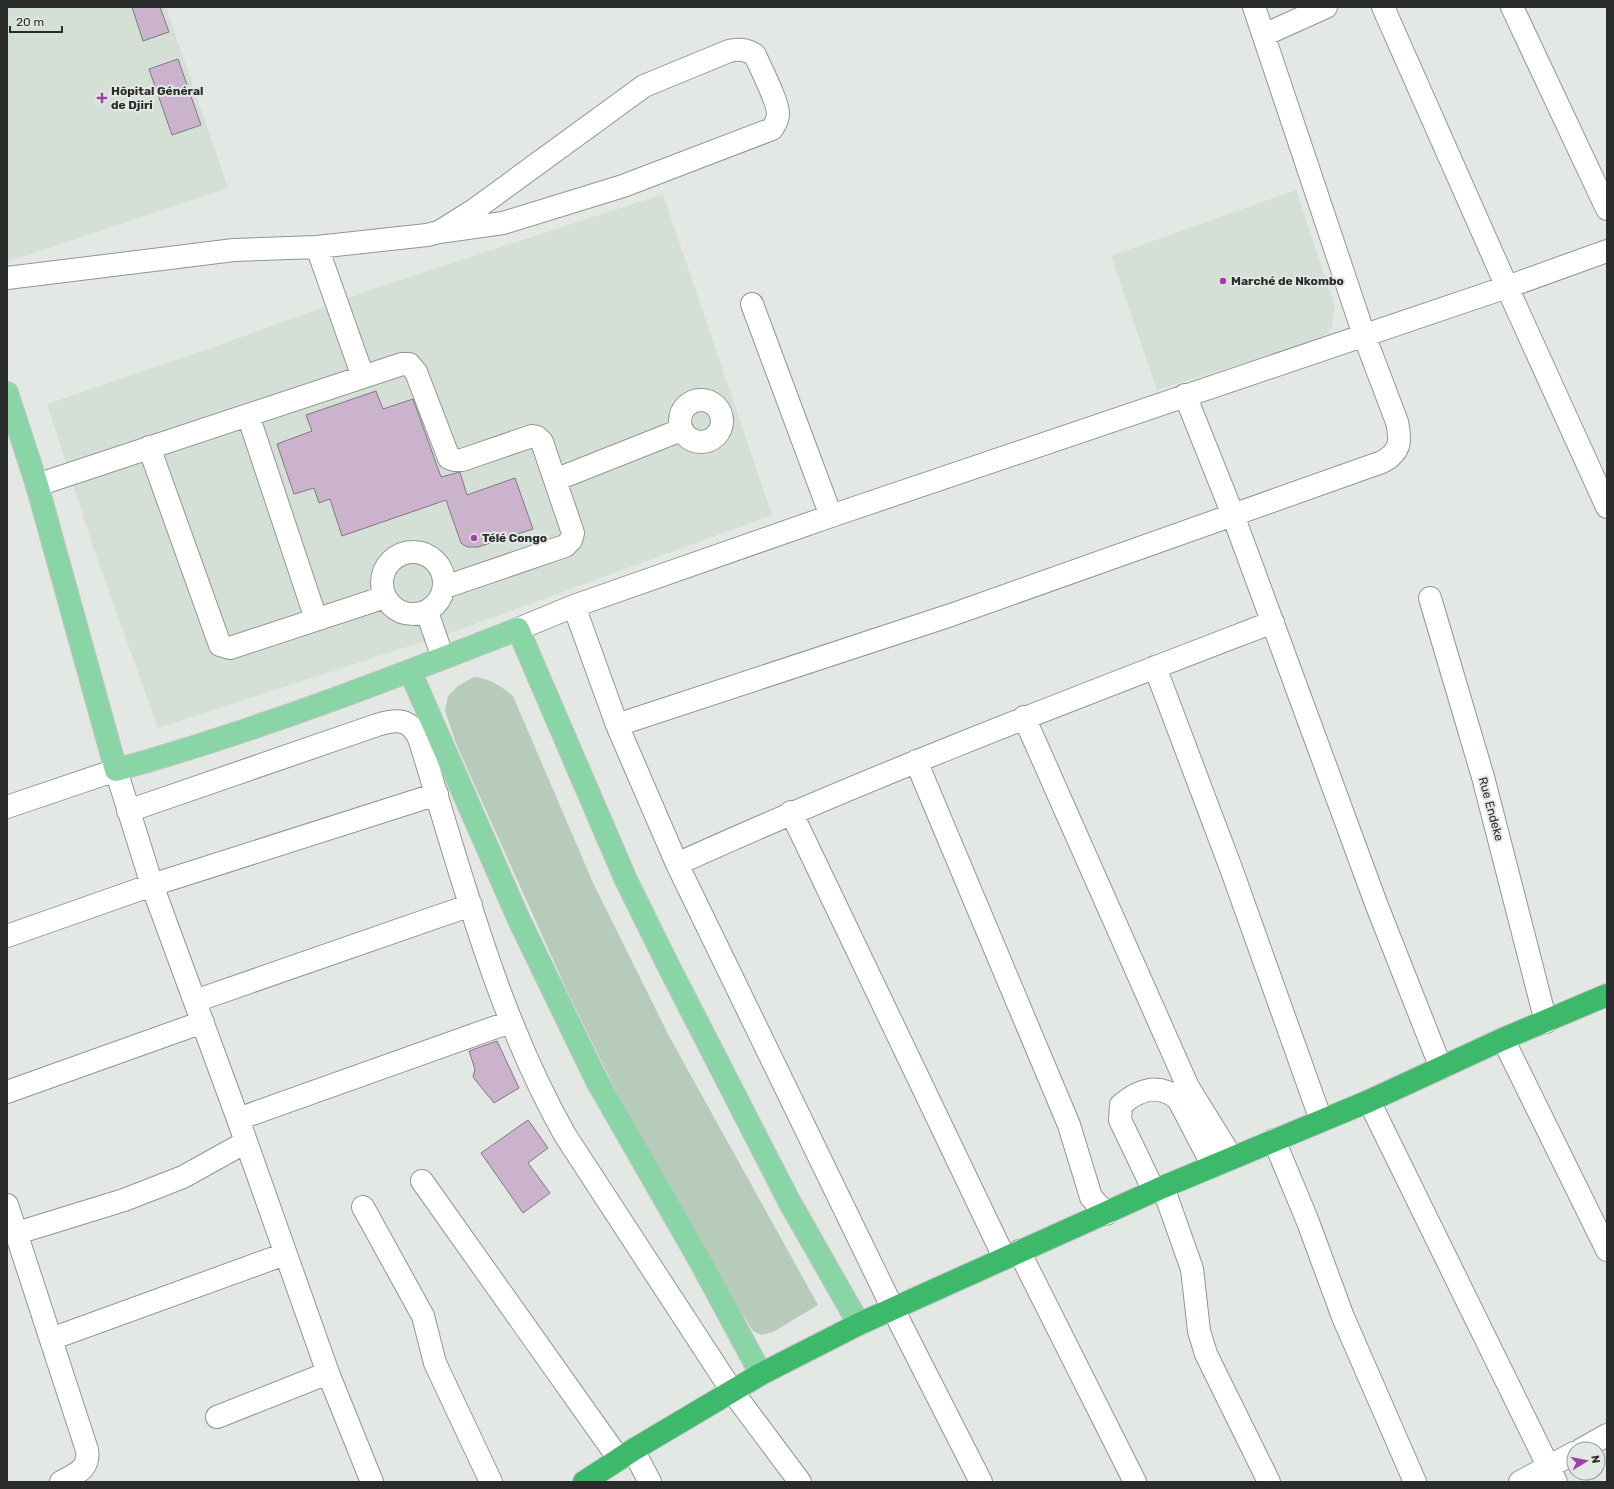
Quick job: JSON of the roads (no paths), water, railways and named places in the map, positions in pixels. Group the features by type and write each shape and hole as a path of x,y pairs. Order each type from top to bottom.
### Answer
{"highway":[{"path":"584,1482 761,1374 859,1324 1012,1254 1106,1214 1158,1189 1369,1101 1503,1039 1607,996"}],"main road":[{"path":"7,393 37,485 116,770 227,737 410,672 518,629 626,880 662,954 789,1201 859,1324"},
{"path":"410,672 520,922 597,1081 699,1259 761,1374"}],"street":[{"path":"617,725 951,615 1382,462 1392,456 1398,446 1399,434 1397,422 1364,335 1254,7"},
{"path":"1264,35 1326,7"},
{"path":"1383,7 1507,287 1607,507"},
{"path":"1512,7 1607,209"},
{"path":"7,278 234,250 317,247 427,235 438,232 503,223 623,186 772,128 777,118 776,104 755,55 749,51 739,49 729,51 644,86 494,197 438,232"},
{"path":"317,247 363,377"},
{"path":"518,629 574,606 831,516 1507,287 1607,251"},
{"path":"752,304 831,516"},
{"path":"37,485 402,364 409,364 416,372 448,458 462,460 532,436 537,437 542,442 572,533 571,540 565,546 445,587"},
{"path":"1185,395 1233,515 1377,906 1441,1068"},
{"path":"248,415 316,619"},
{"path":"555,480 681,430"},
{"path":"149,447 220,645 230,648 385,597"},
{"path":"412,551 421,552 436,561 445,578 445,587 439,602 427,612 408,614 399,611 391,605 385,597 382,580 389,563 399,555 412,551"},
{"name":"Rue Endeke","path":"1430,598 1483,777 1546,1022"},
{"path":"574,606 617,725 677,864 893,1309 981,1482"},
{"path":"427,612 444,658"},
{"path":"677,864 791,812 916,761 1273,622"},
{"path":"1155,667 1232,871 1321,1120"},
{"path":"1024,718 1222,1162"},
{"path":"128,811 390,721 406,722 416,731 510,1022 547,1103 565,1135 732,1391 800,1482"},
{"path":"916,761 1069,1124 1091,1197 1106,1214"},
{"path":"7,807 116,770 152,885 196,1001 328,1373 372,1482"},
{"path":"7,936 152,885 437,794"},
{"path":"791,812 1012,1254 1135,1482"},
{"path":"196,1001 471,905"},
{"path":"7,1092 203,1022"},
{"path":"238,1119 510,1022"},
{"path":"1503,1039 1607,1250"},
{"path":"1222,1162 1178,1099 1169,1091 1154,1088 1130,1097 1121,1105 1120,1120 1158,1189 1192,1269 1199,1331 1206,1354 1269,1482"},
{"path":"1369,1101 1552,1475"},
{"path":"1274,1140 1308,1222 1343,1317 1415,1482"},
{"path":"12,1233 124,1200 183,1177 246,1142"},
{"path":"422,1181 626,1455 650,1482"},
{"path":"7,1205 12,1233 51,1339 88,1457 83,1470 61,1482"},
{"path":"364,1207 422,1316 435,1363 491,1482"},
{"path":"51,1339 285,1254"},
{"path":"217,1417 328,1373"},
{"path":"1597,1441 1607,1436"},
{"path":"1520,1482 1552,1475 1566,1461"}],"place":[{"name":"Hôpital Général de Djiri","path":"102,98"},
{"name":"Marché de Nkombo","path":"1223,281"},
{"name":"Télé Congo","path":"474,538"}]}
